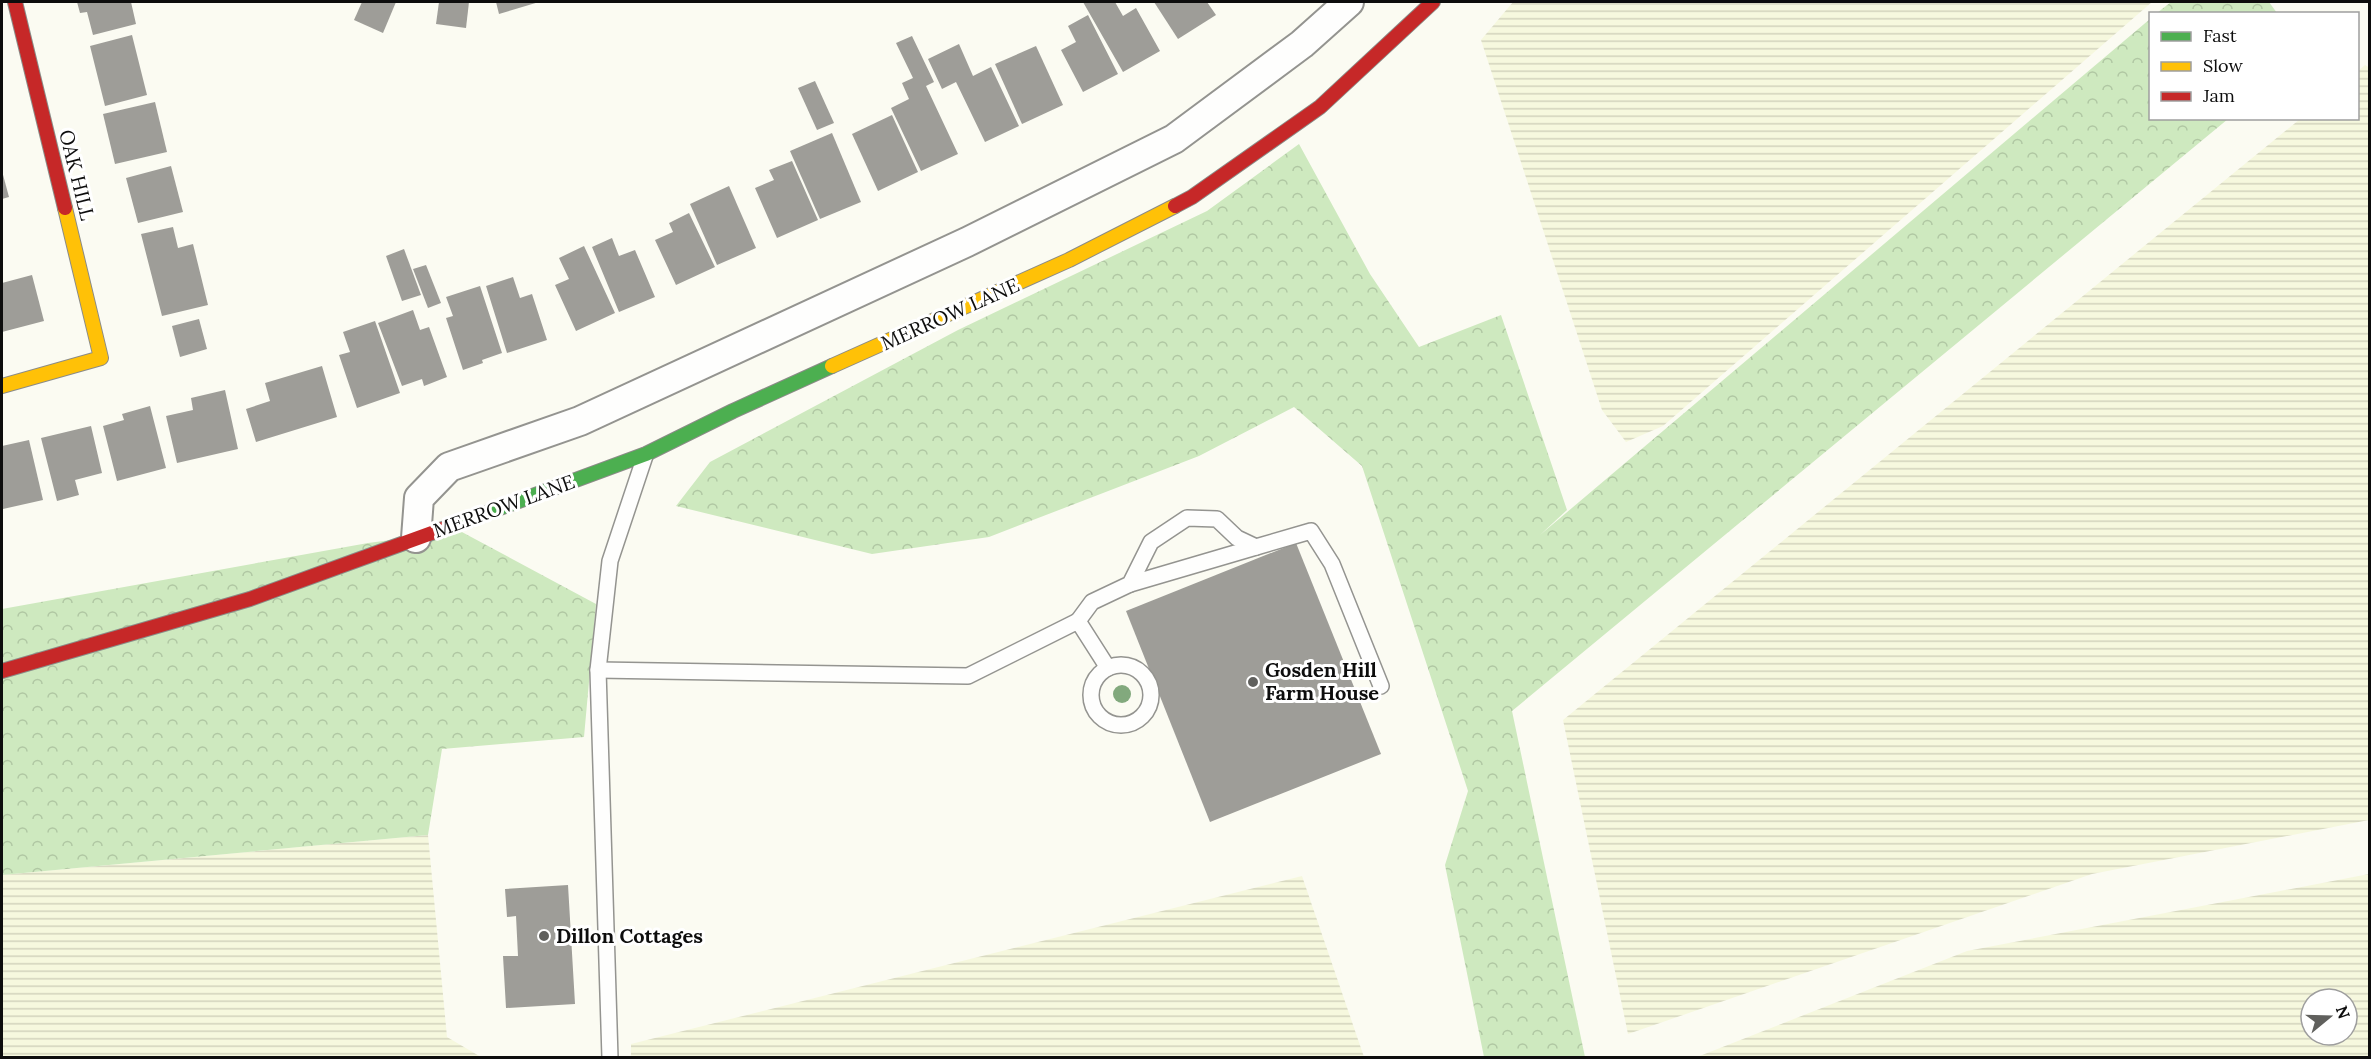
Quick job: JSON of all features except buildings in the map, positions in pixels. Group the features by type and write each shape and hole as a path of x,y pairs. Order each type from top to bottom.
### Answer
{"street":[{"name":"OAK HILL","path":"2,387 101,358 15,2"},
{"name":"MERROW LANE","path":"416,538 419,498 449,467 580,421 967,242 1174,139 1302,44 1349,2"},
{"name":"MERROW LANE","path":"2,671 250,599 646,454 733,411 1069,260 1192,197 1320,107 1432,2"}],"lane":[{"path":"609,1058 598,670 610,561 646,454"},
{"path":"1130,584 1151,542 1187,518 1217,519 1237,538 1256,547"},
{"path":"598,670 968,676 1078,621 1092,602 1130,584 1311,531 1332,564 1382,686"},
{"path":"1078,621 1108,668"}],"green space":[{"path":"1513,2 2152,2 1663,426 1626,442 1602,410 1481,40"},
{"path":"2171,2 2269,2 2276,12 2158,12"},
{"path":"2149,20 2149,120 2227,120 1512,711 1585,1057 1484,1057 1445,865 1468,791 1362,466 1294,407 1199,456 989,537 872,554 676,506 710,462 958,330 1207,211 1299,144 1370,274 1419,347 1501,315 1567,510 1540,535"},
{"path":"2365,65 2370,68 2369,820 2092,874 1628,1034 1563,720 2299,120 2359,120 2359,70"},
{"path":"460,531 596,604 584,737 442,749 428,835 2,875 2,609 368,543"},
{"path":"428,835 447,1037 481,1057 2,1058 2,875"},
{"path":"2369,874 2369,1057 1697,1057 1967,951"},
{"path":"1302,876 1364,1057 631,1057 631,1044"}],"traffic: fast":[{"path":"451,526 646,454 832,366"}],"traffic: slow":[{"path":"832,366 1069,260 1175,206"},
{"path":"2,386 101,358 65,208"}],"traffic: jam":[{"path":"15,2 65,208"},
{"path":"1175,206 1192,197 1320,107 1433,2"},
{"path":"2,671 250,599 451,526"}],"place":[{"name":"Gosden Hill Farm House","path":"1253,682"},
{"name":"Dillon Cottages","path":"544,936"}]}
